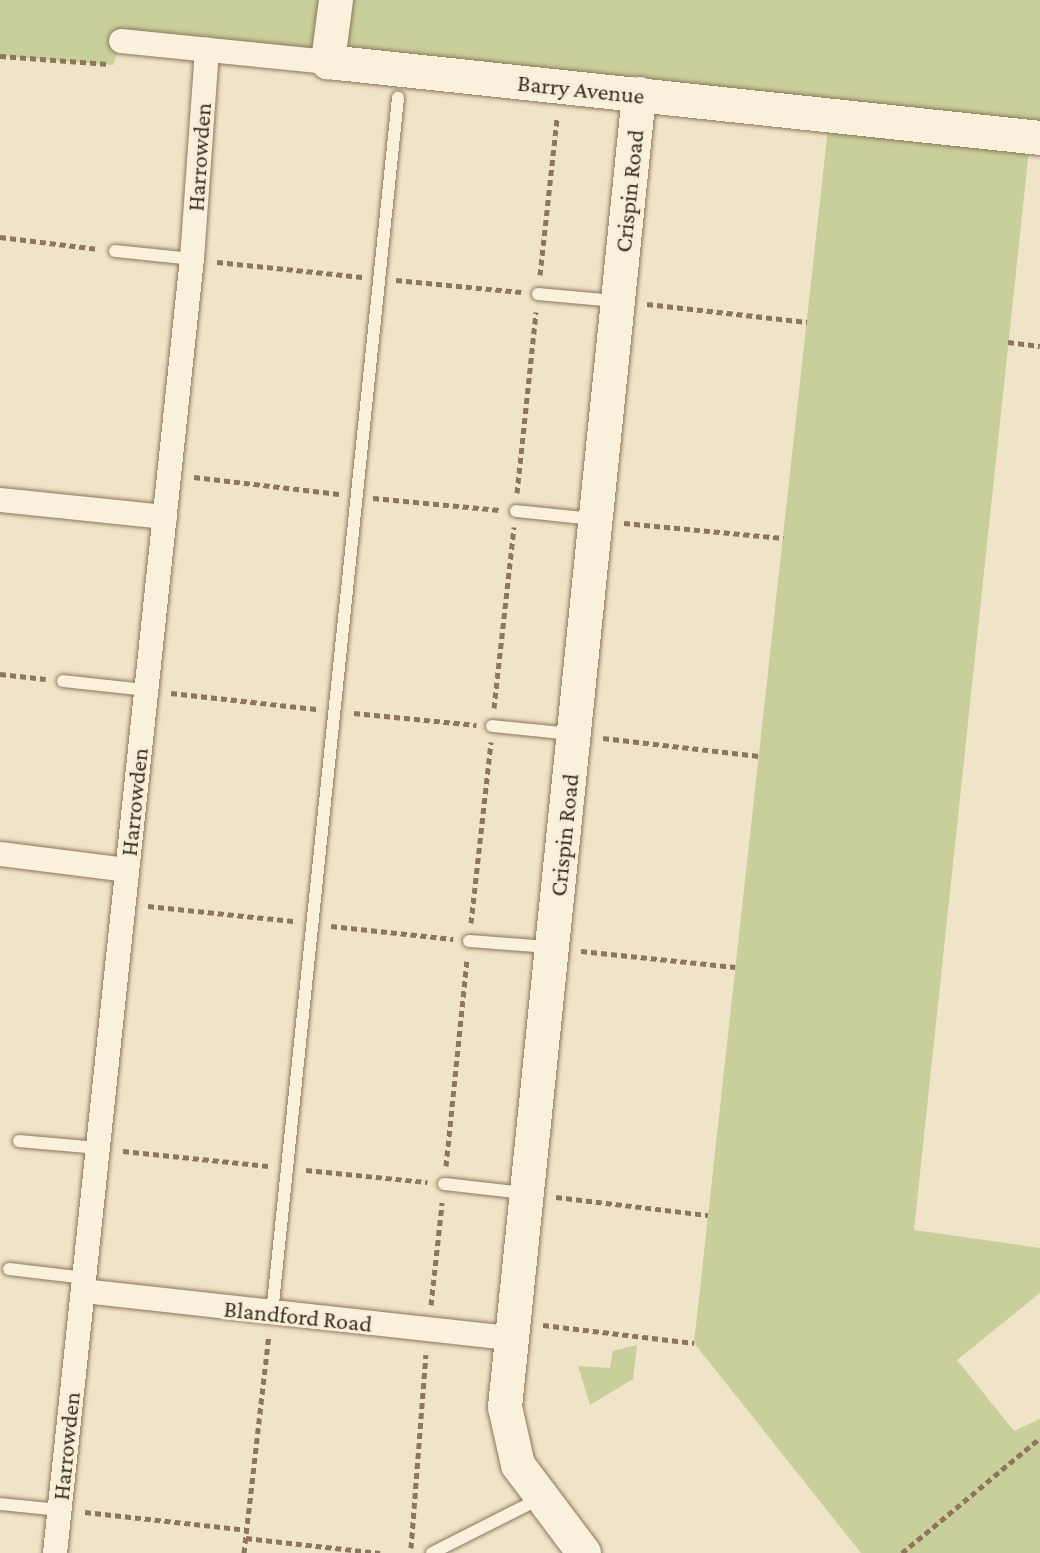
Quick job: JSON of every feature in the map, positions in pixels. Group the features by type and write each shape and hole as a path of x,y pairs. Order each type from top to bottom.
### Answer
{"street":[{"path":"328,62 336,0"},
{"name":"Barry Avenue","path":"121,41 1040,138"},
{"name":"Harrowden","path":"55,1553 192,259 207,50"},
{"name":"Crispin Road","path":"584,1553 539,1499 518,1465 505,1407 639,94"},
{"path":"0,500 165,517"},
{"path":"0,854 126,870"},
{"name":"Blandford Road","path":"84,1285 272,1313 428,1329 513,1330"}],"lane":[{"path":"272,1313 398,98"},
{"path":"115,251 192,259"},
{"path":"538,294 618,301"},
{"path":"516,511 596,520"},
{"path":"63,681 146,690"},
{"path":"492,726 574,734"},
{"path":"469,941 552,948"},
{"path":"19,1141 98,1148"},
{"path":"444,1184 527,1194"},
{"path":"9,1269 84,1285"},
{"path":"432,1553 539,1499"},
{"path":"0,1504 59,1510"}],"path":[{"path":"410,1553 428,1329 559,87"},
{"path":"0,237 115,251"},
{"path":"618,301 807,322"},
{"path":"1008,342 1040,346"},
{"path":"596,520 783,538"},
{"path":"0,674 63,681"},
{"path":"574,734 759,756"},
{"path":"552,948 735,967"},
{"path":"527,1194 708,1215"},
{"path":"244,1553 272,1313"},
{"path":"513,1330 694,1343"},
{"path":"902,1553 1040,1438"},
{"path":"59,1510 247,1530"},
{"path":"246,1538 380,1553"}],"green space":[{"path":"0,0 1040,0 1040,138 121,42 113,65 0,56"},
{"path":"828,128 1029,150 914,1230 1040,1248 1040,1293 957,1360 1014,1431 1040,1419 1040,1553 861,1553 694,1343"},
{"path":"637,1345 633,1379 590,1405 578,1366 610,1368 613,1351"}]}
